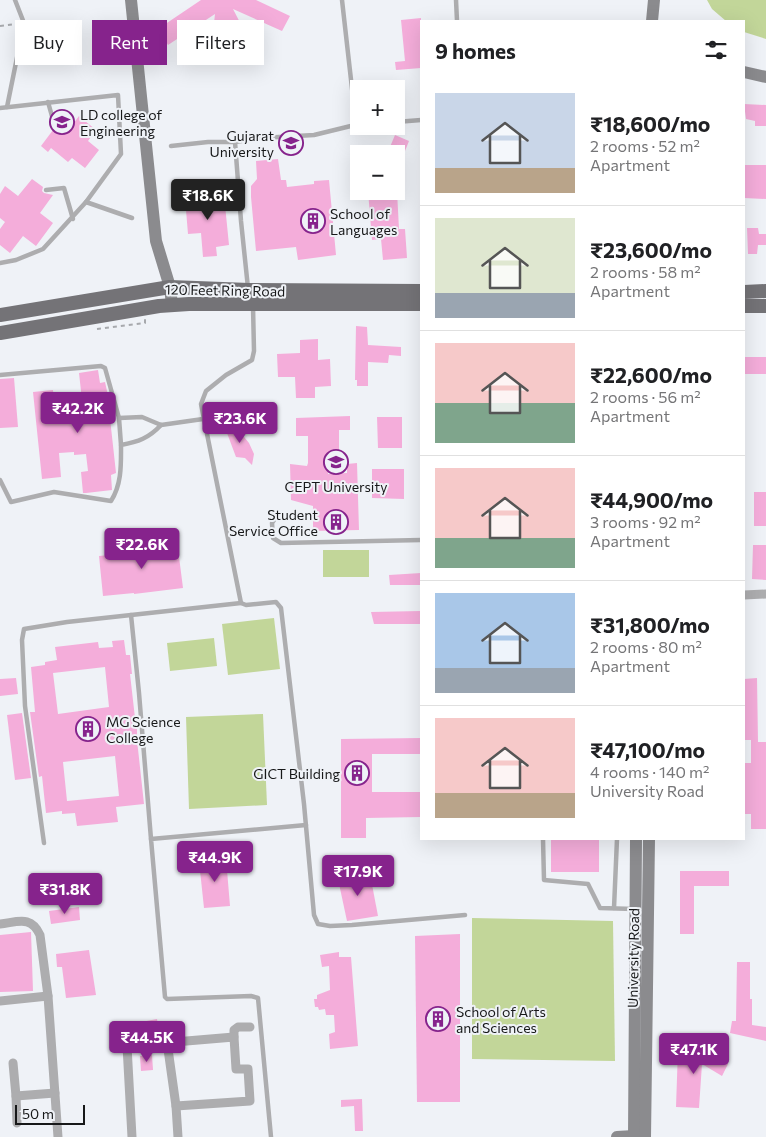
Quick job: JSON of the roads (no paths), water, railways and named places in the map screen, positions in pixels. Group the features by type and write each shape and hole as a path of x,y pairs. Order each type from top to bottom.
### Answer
{"main road":[{"name":"120 Feet Ring Road","path":"0,315 170,287 251,297 420,304"},
{"name":"120 Feet Ring Road","path":"0,333 172,305 251,297 420,291"},
{"path":"745,292 766,291"},
{"path":"745,306 766,306"}],"street":[{"path":"131,0 156,241 170,287 172,305"},
{"path":"652,20 654,0"},
{"path":"745,72 766,77"},
{"path":"745,595 766,594"},
{"name":"University Road","path":"636,840 638,1137"},
{"name":"University Road","path":"638,1137 649,840"},
{"path":"0,924 32,922 37,927 40,935 48,996 58,1137"},
{"path":"0,1001 48,996"},
{"path":"176,1106 250,1100 252,1068 236,1069 234,1030 238,1027 250,1027"},
{"path":"132,1137 127,1046 234,1037"},
{"path":"166,1042 176,1106 178,1137"},
{"path":"13,1062 17,1123"},
{"path":"16,1096 55,1093"},
{"path":"617,1137 638,1137"}],"lane":[{"path":"7,107 24,23 15,0"},
{"path":"342,0 352,80"},
{"path":"456,0 457,20"},
{"path":"0,108 118,94 121,154 86,202 43,249 16,260 0,263"},
{"path":"48,102 55,127"},
{"path":"405,121 420,120"},
{"path":"171,146 314,135 350,127"},
{"path":"235,142 241,221 251,297 254,351 252,360 226,375 206,391 201,404 241,603"},
{"path":"46,190 64,188 72,219"},
{"path":"86,202 132,218"},
{"path":"0,375 101,366 105,368 110,380 118,418 121,445 121,468 117,492 111,501 54,492 11,502 0,480"},
{"path":"118,418 142,417 161,425 203,419"},
{"path":"121,445 140,442 161,425"},
{"path":"296,517 276,517 272,522 273,538 281,543 420,540"},
{"path":"44,843 25,706 22,657 24,628 241,603 246,605 276,602 281,608 291,684 314,915 318,924 330,926 352,925 465,915"},
{"path":"131,615 165,997 167,999 252,996 258,998 271,1137"},
{"path":"151,839 306,825"},
{"path":"543,840 544,880 588,884 600,908 636,909"},
{"path":"614,908 617,840"}],"place":[{"name":"LD college of Engineering","path":"62,122"},
{"name":"Gujarat University","path":"291,143"},
{"name":"School of Languages","path":"313,221"},
{"name":"CEPT University","path":"336,462"},
{"name":"Student Service Office","path":"336,522"},
{"name":"MG Science College","path":"88,729"},
{"name":"GICT Building","path":"357,773"},
{"name":"School of Arts and Sciences","path":"438,1019"}]}
